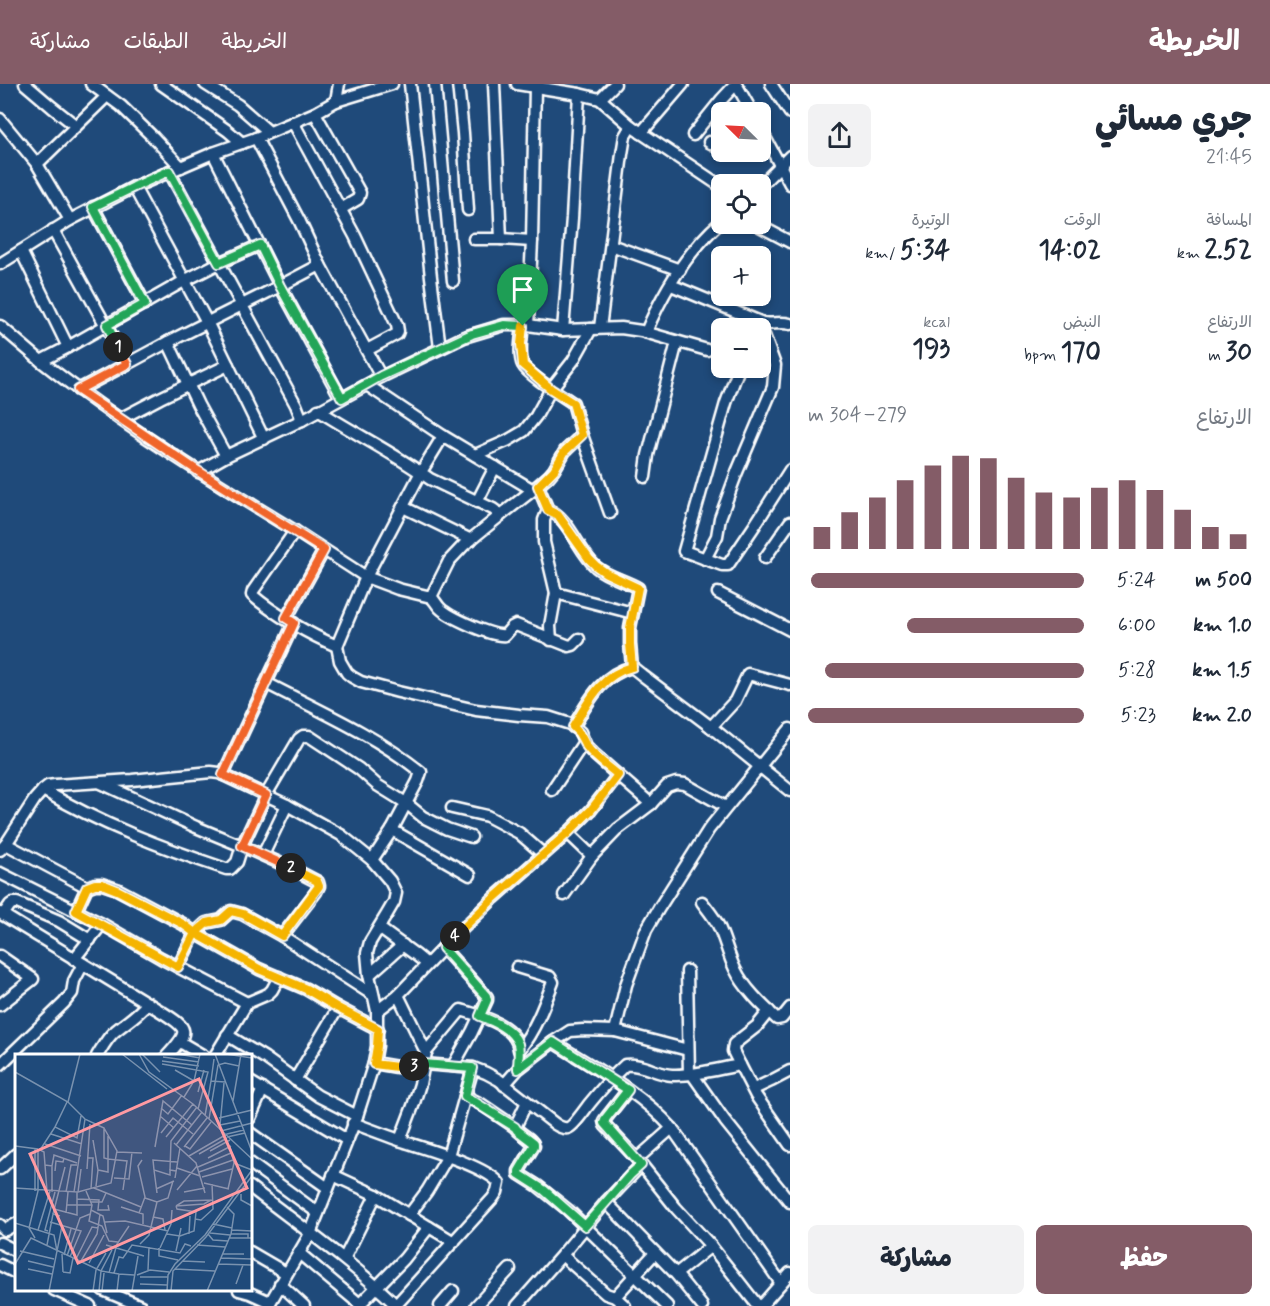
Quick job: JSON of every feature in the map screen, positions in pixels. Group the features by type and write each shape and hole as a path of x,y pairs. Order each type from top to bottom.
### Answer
{"street":[{"path":"25,84 76,126"},
{"path":"91,84 121,106 181,166"},
{"path":"161,84 242,143"},
{"path":"205,84 238,105 269,132"},
{"path":"336,101 339,84"},
{"path":"0,264 70,220 134,187 315,113 336,101 373,87 392,84"},
{"path":"410,84 440,348"},
{"path":"435,84 453,281"},
{"path":"458,84 464,134 468,210"},
{"path":"494,84 501,239"},
{"path":"517,84 583,91 600,99 631,126 711,180"},
{"path":"600,99 615,84"},
{"path":"641,133 683,84"},
{"path":"693,135 736,84 746,102"},
{"path":"771,84 790,113"},
{"path":"535,87 532,241 525,326 521,344 523,365 551,389 573,403 610,513"},
{"path":"562,330 583,91"},
{"path":"37,164 107,96"},
{"path":"315,113 360,193 358,199 341,209"},
{"path":"0,119 37,164 70,220"},
{"path":"293,122 341,209 382,290 398,328 397,334 367,350"},
{"path":"475,455 524,431 536,416 551,389 596,329 611,245 624,144 627,131 631,126"},
{"path":"256,138 320,265 381,376"},
{"path":"771,143 785,162 790,184"},
{"path":"213,153 280,286 342,398"},
{"path":"771,175 785,162"},
{"path":"169,171 302,420"},
{"path":"134,187 207,322 264,439"},
{"path":"93,207 145,304"},
{"path":"54,230 127,364"},
{"path":"771,232 790,242"},
{"path":"646,332 680,270 698,245 711,233"},
{"path":"474,239 532,241"},
{"path":"41,361 184,281 260,245"},
{"path":"611,245 680,270"},
{"path":"21,251 68,347"},
{"path":"78,390 320,265"},
{"path":"671,285 751,318"},
{"path":"771,324 783,322 790,324"},
{"path":"198,471 302,420 381,376 472,334 494,327 504,325 562,330 630,329 707,351"},
{"path":"0,326 78,390 120,419 366,577 398,589 430,597 441,609 489,633 506,635 516,625 568,646 573,645 579,639"},
{"path":"168,342 198,405 226,456"},
{"path":"645,477 648,455 677,342"},
{"path":"705,559 717,536 720,518 737,472 773,387 775,365 771,356"},
{"path":"120,419 228,365"},
{"path":"735,378 684,550 726,566 790,470"},
{"path":"367,385 443,436 536,488 548,510 558,515 596,566 638,588 630,636 632,667 790,791"},
{"path":"318,410 430,479 501,515"},
{"path":"430,597 446,565 464,545 536,488 554,470 565,451 582,435"},
{"path":"443,436 421,472 366,577 337,646 340,661 347,673 361,682 398,692 476,710 554,718 580,732 584,742 595,755 651,804"},
{"path":"477,502 495,467"},
{"path":"403,507 471,540"},
{"path":"548,510 544,520 544,542 556,593 550,640"},
{"path":"765,558 790,522"},
{"path":"295,531 252,595 318,638 337,646"},
{"path":"223,775 266,683 290,621 324,550"},
{"path":"556,593 633,613"},
{"path":"718,593 790,630"},
{"path":"573,727 595,692 605,681 620,670 632,667"},
{"path":"711,727 735,701 748,674 790,685"},
{"path":"266,683 361,733 396,753 420,771 421,774 392,830 372,860"},
{"path":"615,1031 626,985 646,930 696,848 726,807 790,729"},
{"path":"43,790 79,810 159,845 230,868 237,862 266,795 299,739 306,735 359,769 377,785 431,822 471,837"},
{"path":"552,790 584,742"},
{"path":"87,887 3,847 43,790 55,785 211,772 223,775 287,805 341,835 372,860 390,881 396,893 394,902 368,948 369,975 377,1011 377,1046 374,1064 355,1120 309,1234 269,1304 243,1291"},
{"path":"377,1011 398,995 494,898 568,833 591,810 618,775"},
{"path":"100,782 317,881 319,884 316,892 282,936"},
{"path":"564,895 592,856 618,829 651,804 667,786 685,784 726,807"},
{"path":"262,855 287,805"},
{"path":"452,808 487,816 519,833 543,854"},
{"path":"392,830 470,874"},
{"path":"568,833 592,856"},
{"path":"0,873 102,924 247,1003"},
{"path":"76,911 87,887 102,884 183,924 252,965 306,989 378,1029"},
{"path":"702,902 719,928 736,971 750,990 777,1019 789,1013"},
{"path":"90,940 59,921 17,903 10,905 2,914 182,1026 184,1034 169,1054"},
{"path":"178,967 195,933 207,923 221,920 231,911 243,914 282,936 373,995"},
{"path":"0,1065 64,1004 72,993 79,962 90,940 102,924"},
{"path":"379,928 427,964"},
{"path":"369,975 403,945"},
{"path":"443,948 486,996 487,1000 453,1065"},
{"path":"0,956 33,980 0,1005"},
{"path":"517,966 550,976 553,982 540,1014 519,1050"},
{"path":"687,971 690,1074 790,1202"},
{"path":"216,1054 247,1003 268,994 279,977"},
{"path":"398,995 426,1052"},
{"path":"98,1054 109,1037 137,1016 148,1003"},
{"path":"295,1080 338,1008"},
{"path":"400,1140 413,1106 426,1052 461,1010 497,1023 512,1034 519,1050 518,1069"},
{"path":"769,1011 756,1026 734,1044 733,1051 756,1096 790,1145"},
{"path":"504,1085 518,1069 570,1031 615,1031 688,1050"},
{"path":"227,1035 265,1058 355,1120 400,1140 479,1169 499,1183 494,1198 396,1306 378,1287 344,1259 252,1189"},
{"path":"180,1042 198,1054"},
{"path":"553,1042 651,1106 672,1128 781,1283"},
{"path":"374,1064 397,1067 424,1064 453,1065 472,1068 486,1073 555,1124 566,1129 624,1065 639,1065 663,1074 674,1075 740,1065"},
{"path":"409,1215 448,1156 472,1068"},
{"path":"753,1089 790,1071"},
{"path":"252,1083 347,1140"},
{"path":"252,1114 263,1089"},
{"path":"628,1090 604,1123 676,1208 711,1245 760,1306 790,1273"},
{"path":"465,1096 515,1127 533,1142 534,1145 519,1174 544,1190 585,1226 667,1306"},
{"path":"515,1127 527,1102"},
{"path":"519,1306 639,1162 672,1128"},
{"path":"252,1134 328,1188"},
{"path":"0,1169 15,1155"},
{"path":"252,1164 318,1213"},
{"path":"333,1175 376,1195 454,1242"},
{"path":"344,1259 376,1195"},
{"path":"606,1202 676,1274 702,1306"},
{"path":"298,1253 361,1305 404,1259 429,1227"},
{"path":"0,1243 15,1250"},
{"path":"676,1274 711,1245"},
{"path":"252,1253 286,1273"},
{"path":"615,1297 655,1253"},
{"path":"562,1255 606,1294 615,1297 625,1306"},
{"path":"0,1265 15,1272"},
{"path":"476,1306 510,1269"},
{"path":"280,1284 304,1306"},
{"path":"56,1291 90,1306"},
{"path":"105,1291 141,1306"},
{"path":"440,1306 453,1291"}],"route":[{"path":"523,326 504,325 472,334 381,376 342,398 260,245 219,263 169,171 93,207 145,304 107,325 127,364 78,390 198,471 324,550 286,618 294,623 223,775 266,795 242,846 317,881 319,886 282,936 243,914 231,911 221,920 207,923 195,933 178,967 76,911 87,887 102,884 183,924 195,933 259,969 306,989 378,1029 374,1064 397,1067 424,1064 453,1065 472,1068 465,1096 515,1127 534,1143 519,1174 534,1182 585,1226 641,1165 604,1123 628,1090 553,1042 518,1069 517,1041 512,1034 497,1023 480,1016 487,1000 486,996 443,948 494,898 568,833 591,810 618,775 586,746 580,732 573,727 595,692 605,681 620,670 632,667 630,628 639,589 606,573 589,559 558,515 548,510 538,486 554,470 565,451 582,435 573,403 551,389 523,365 521,344 523,326"}]}
